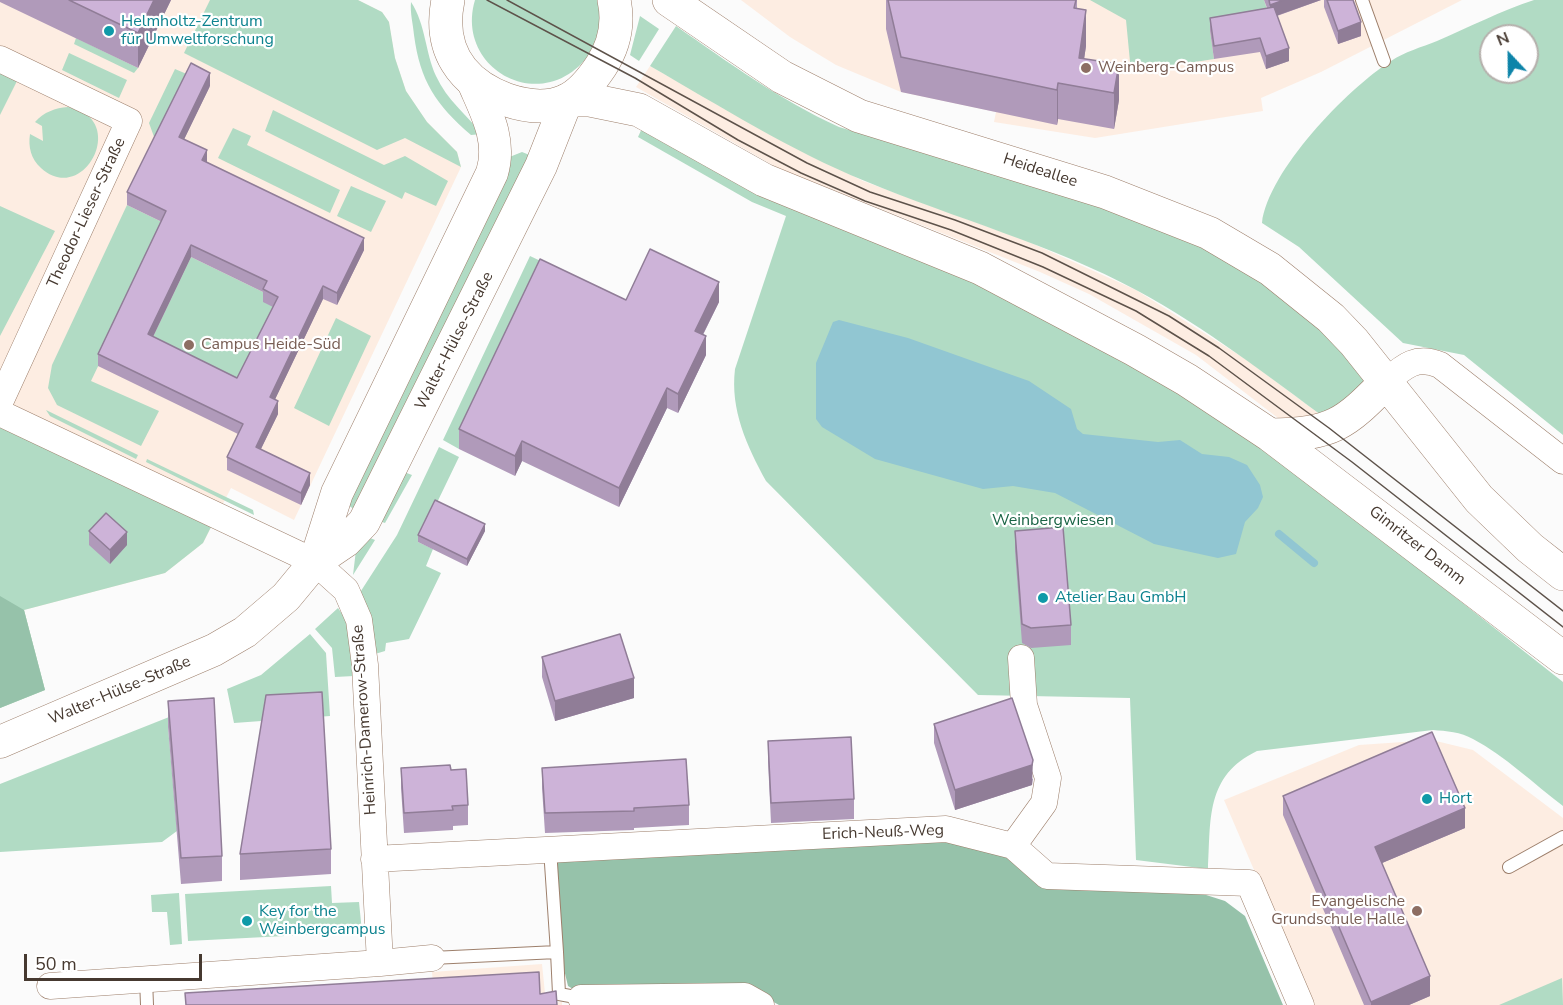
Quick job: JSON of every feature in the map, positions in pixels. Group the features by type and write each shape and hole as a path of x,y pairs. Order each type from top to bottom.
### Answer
{"main road":[{"path":"567,100 588,83 608,54 617,20 614,0"},
{"name":"Heideallee","path":"669,0 782,77 859,116 1105,192 1209,233 1234,246 1270,269 1331,318 1387,381"},
{"path":"439,7 452,53 464,74 498,97 521,104 542,106 567,100 590,100 639,110 764,180 980,268 1168,369 1270,435 1313,433 1329,428 1364,405 1387,381 1479,499 1530,548 1563,574"},
{"name":"Gimritzer Damm","path":"1270,435 1563,658"}],"street":[{"name":"Theodor-Lieser-Straße","path":"0,59 129,121 0,402"},
{"name":"Walter-Hülse-Straße","path":"315,562 337,493 492,173 496,156 495,136 473,82"},
{"name":"Walter-Hülse-Straße","path":"0,742 186,663 231,641 286,597 315,562 346,541 364,522 537,175 567,100"},
{"path":"1387,381 1410,363 1424,360 1440,364 1563,461"},
{"path":"0,413 315,562"},
{"name":"Heinrich-Damerow-Straße","path":"315,562 346,590 359,620 365,665 380,963"},
{"path":"1013,846 1044,803 1048,778 1024,705 1021,658"},
{"name":"Erich-Neuß-Weg","path":"550,849 946,829 1013,846 1047,876 1249,883 1301,1005"},
{"path":"374,859 550,849"},
{"path":"50,986 432,958"},
{"path":"581,1001 745,996 761,1005"}],"lane":[{"path":"1362,0 1384,61"},
{"path":"1509,867 1563,837"},
{"path":"550,849 559,994 581,1001"},
{"path":"432,958 557,952"},
{"path":"146,980 147,1005"}],"shaded area":[{"name":"Campus Heide-Süd","path":"0,0 358,0 382,12 389,22 395,58 406,91 427,122 457,152 461,167 294,520 231,488 203,543 165,573 24,610 45,690 0,708"},
{"name":"Weinberg-Campus","path":"741,0 1462,0 1321,72 1261,98 1263,111 1095,138 994,122 996,112 901,92 836,65 790,37"},
{"path":"650,66 779,138 863,181 1027,241 1136,290 1247,360 1329,421 1287,425 1196,355 1089,294 1040,272 778,168 636,87"},
{"name":"Evangelische Grundschule Halle","path":"1432,740 1473,750 1563,818 1563,1005 1312,1005 1224,800 1359,745"},
{"path":"542,964 546,1003 562,1002 562,1005 435,1005 432,972"}],"green space":[{"path":"210,0 358,0 382,12 389,22 395,58 406,91 427,122 457,152 461,167 405,138 377,150 184,53"},
{"path":"475,0 599,0 602,13 599,34 591,52 572,72 551,82 529,83 508,77 490,65 478,47 472,25"},
{"path":"1090,0 1264,0 1270,18 1210,31 1214,59 1131,72 1126,20"},
{"path":"1534,0 1563,0 1563,435 1464,355 1403,343 1299,247 1262,223 1267,202 1294,156 1312,133 1353,91 1373,74 1402,55"},
{"path":"411,2 420,20 432,67 440,85 482,134 471,135 459,124 439,102 425,79 417,51"},
{"path":"640,16 659,29 639,61 630,55"},
{"path":"676,26 775,93 839,127 1195,234 1306,306 1363,377 1364,390 1329,421 1212,336 1163,305 1105,274 1071,259 899,195 837,169 783,142 650,66"},
{"path":"76,38 138,68 134,73 74,44"},
{"path":"69,53 127,80 119,98 62,70"},
{"path":"0,68 19,77 0,115"},
{"path":"175,69 189,75 157,145 149,123"},
{"path":"68,107 86,114 96,127 98,141 94,156 85,169 72,176 57,177 41,168 35,161 29,144 30,134 43,141 42,126 35,122 50,111"},
{"path":"273,110 384,165 405,156 448,181 436,206 405,192 402,199 265,131"},
{"name":"Weinbergwiesen","path":"643,126 784,206 860,232 957,273 1229,419 1563,682 1563,806 1485,746 1453,732 1433,730 1257,751 1240,761 1219,786 1211,817 1208,869 1136,860 1130,698 978,695 766,481 752,454 738,413 735,399 735,369 786,216 752,202 638,137"},
{"path":"233,128 251,136 247,145 340,190 330,213 218,158"},
{"path":"522,152 532,156 359,512 344,503 507,158"},
{"path":"351,186 386,201 371,232 337,216"},
{"path":"127,205 166,224 91,381 159,411 141,446 57,405 48,388 52,365"},
{"path":"0,206 55,231 0,336"},
{"path":"530,256 547,264 459,449 443,440"},
{"path":"191,257 267,294 278,310 237,391 148,347"},
{"path":"336,318 371,336 329,426 294,408"},
{"path":"46,410 138,455 136,459 50,416"},
{"path":"0,426 211,527 203,543 165,573 24,610 45,690 0,708"},
{"path":"439,447 459,457 418,542 433,549 426,566 441,573 409,639 386,643 385,651 375,654 359,594 397,535"},
{"path":"147,459 253,510 254,515 146,462"},
{"path":"404,472 412,475 385,523 376,520"},
{"path":"363,535 375,540 353,575 356,550"},
{"path":"0,596 24,610 45,690 0,708"},
{"path":"338,608 349,624 354,676 335,677 332,648 315,629"},
{"path":"310,634 326,653 330,716 234,723 227,689 261,675"},
{"path":"207,702 168,727 177,831 162,842 0,852 0,784"},
{"path":"947,834 1012,851 1046,878 1203,894 1225,901 1245,916 1283,1005 779,1005 752,990 578,992 568,986 562,961 557,855"},
{"path":"331,886 332,903 359,902 362,932 188,941 185,894"},
{"path":"179,893 182,944 170,945 167,912 152,912 151,895"},
{"path":"1562,978 1563,1005 1499,1005"}],"water":[{"path":"839,320 908,338 1029,381 1071,409 1077,429 1083,434 1158,442 1180,440 1202,454 1229,457 1247,465 1260,485 1263,497 1258,508 1245,522 1236,554 1218,558 1154,544 1055,493 1013,486 983,489 875,459 822,427 816,419 816,363 833,322"}],"building":[{"path":"69,0 154,0 138,33"},
{"path":"888,0 1076,0 1074,8 1086,10 1079,58 1119,64 1114,93 1058,83 1057,90 901,57"},
{"path":"1269,0 1284,0 1270,5"},
{"path":"1327,0 1353,0 1361,22 1338,31"},
{"path":"1274,7 1289,48 1266,56 1260,38 1214,46 1210,18"},
{"path":"191,63 210,73 179,137 207,150 202,160 364,238 337,293 323,286 270,397 278,401 256,447 310,473 301,493 227,457 243,424 98,354 166,211 127,192","holes":["191,245 267,281 263,289 278,297 237,378 148,334"]},
{"path":"650,249 719,282 695,331 706,336 678,394 667,388 619,488 522,441 515,456 459,429 540,259 626,300"},
{"path":"435,500 485,524 467,559 418,535"},
{"path":"106,513 127,532 110,550 89,531"},
{"name":"Atelier Bau GmbH","path":"1063,527 1071,625 1031,628 1022,624 1015,531"},
{"path":"620,634 634,678 555,701 542,657"},
{"path":"322,692 331,849 240,854 266,695"},
{"path":"214,698 222,856 181,858 168,701"},
{"path":"1012,698 1033,760 1032,765 955,790 934,724"},
{"path":"1432,732 1465,808 1375,847 1430,976 1371,1002 1283,796"},
{"path":"851,737 854,799 771,803 768,741"},
{"path":"686,759 689,805 634,808 634,811 545,813 542,768"},
{"path":"450,765 451,770 466,769 468,805 452,806 453,810 404,813 401,768"},
{"path":"539,972 540,994 556,991 557,1005 186,1005 185,993"}],"waterway":[{"path":"1279,534 1314,563"}],"tram line":[{"path":"487,0 635,78 738,140 801,173 865,201 951,230 1043,267 1136,311 1209,356 1352,462 1563,627"},
{"path":"507,0 807,163 870,192 955,220 1042,253 1169,316 1219,348 1329,428 1563,611"}],"place":[{"name":"Helmholtz-Zentrum für Umweltforschung","path":"109,31"},
{"name":"Weinberg-Campus","path":"1086,68"},
{"name":"Campus Heide-Süd","path":"189,345"},
{"name":"Atelier Bau GmbH","path":"1043,598"},
{"name":"Hort","path":"1427,799"},
{"name":"Evangelische Grundschule Halle","path":"1417,911"},
{"name":"Key for the Weinbergcampus","path":"247,921"}]}
